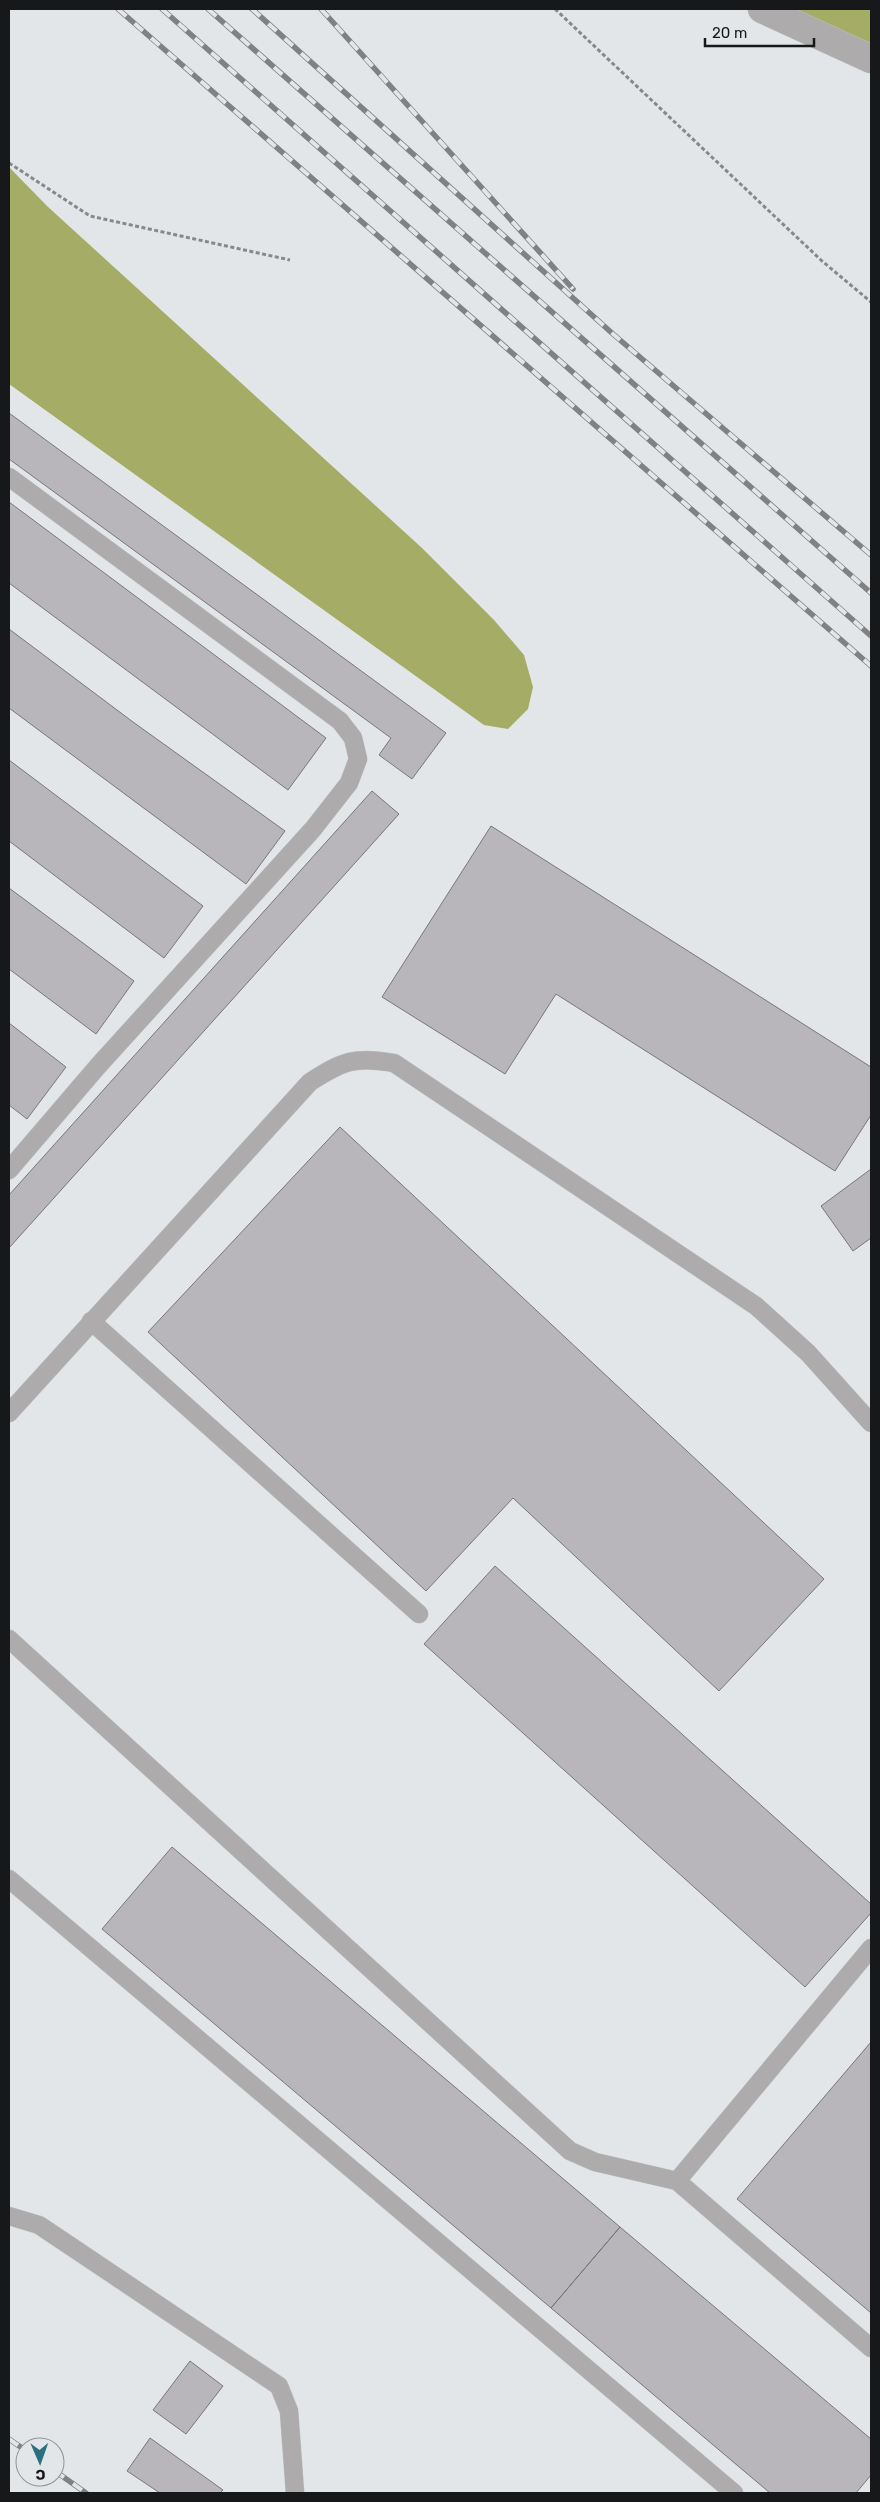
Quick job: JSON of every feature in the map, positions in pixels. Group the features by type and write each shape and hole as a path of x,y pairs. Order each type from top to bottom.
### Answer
{"street":[{"path":"762,9 871,59"}],"lane":[{"path":"9,477 340,721 353,738 358,759 349,783 313,829 98,1066 9,1170"},
{"path":"9,1413 91,1320 310,1082 339,1063 371,1059 394,1063 756,1306 808,1353 871,1423"},
{"path":"91,1320 419,1614"},
{"path":"9,1639 570,2151 595,2162 677,2181 871,2348"},
{"path":"9,1879 734,2493"},
{"path":"677,2181 871,1948"},
{"path":"9,2216 39,2225 279,2386 289,2411 295,2493"}],"path":[{"path":"555,9 822,261 871,302"},
{"path":"9,162 90,216 290,260"}],"green space":[{"path":"752,9 871,9 871,67"},
{"path":"9,167 47,206 422,548 494,620 524,655 533,687 528,709 508,729 484,725 9,384"}],"building":[{"path":"9,413 446,733 412,779 379,755 391,738 9,459"},
{"path":"9,502 326,738 288,790 9,583"},
{"path":"9,629 133,722 285,831 246,884 9,708"},
{"path":"9,760 203,906 164,958 9,841"},
{"path":"372,791 399,814 9,1248 9,1195"},
{"path":"491,826 871,1067 871,1115 835,1171 556,994 505,1074 382,997"},
{"path":"9,888 134,981 96,1034 9,969"},
{"path":"9,1023 66,1067 27,1119 9,1105"},
{"path":"340,1127 824,1579 719,1691 513,1498 426,1591 148,1332"},
{"path":"871,1169 871,1238 853,1251 821,1206"},
{"path":"495,1566 871,1904 871,1913 805,1987 424,1644"},
{"path":"172,1847 620,2227 551,2308 102,1929"},
{"path":"871,2042 871,2313 737,2199"},
{"path":"620,2227 871,2439 871,2475 856,2493 770,2493 551,2308"},
{"path":"190,2361 223,2386 186,2434 153,2410"},
{"path":"150,2438 223,2490 220,2493 160,2493 127,2471"}],"railway":[{"path":"118,9 871,666"},
{"path":"162,9 871,636"},
{"path":"208,9 871,593"},
{"path":"252,9 613,334 871,555"},
{"path":"321,9 573,289"},
{"path":"9,2439 15,2443"},
{"path":"65,2478 86,2493"}]}
